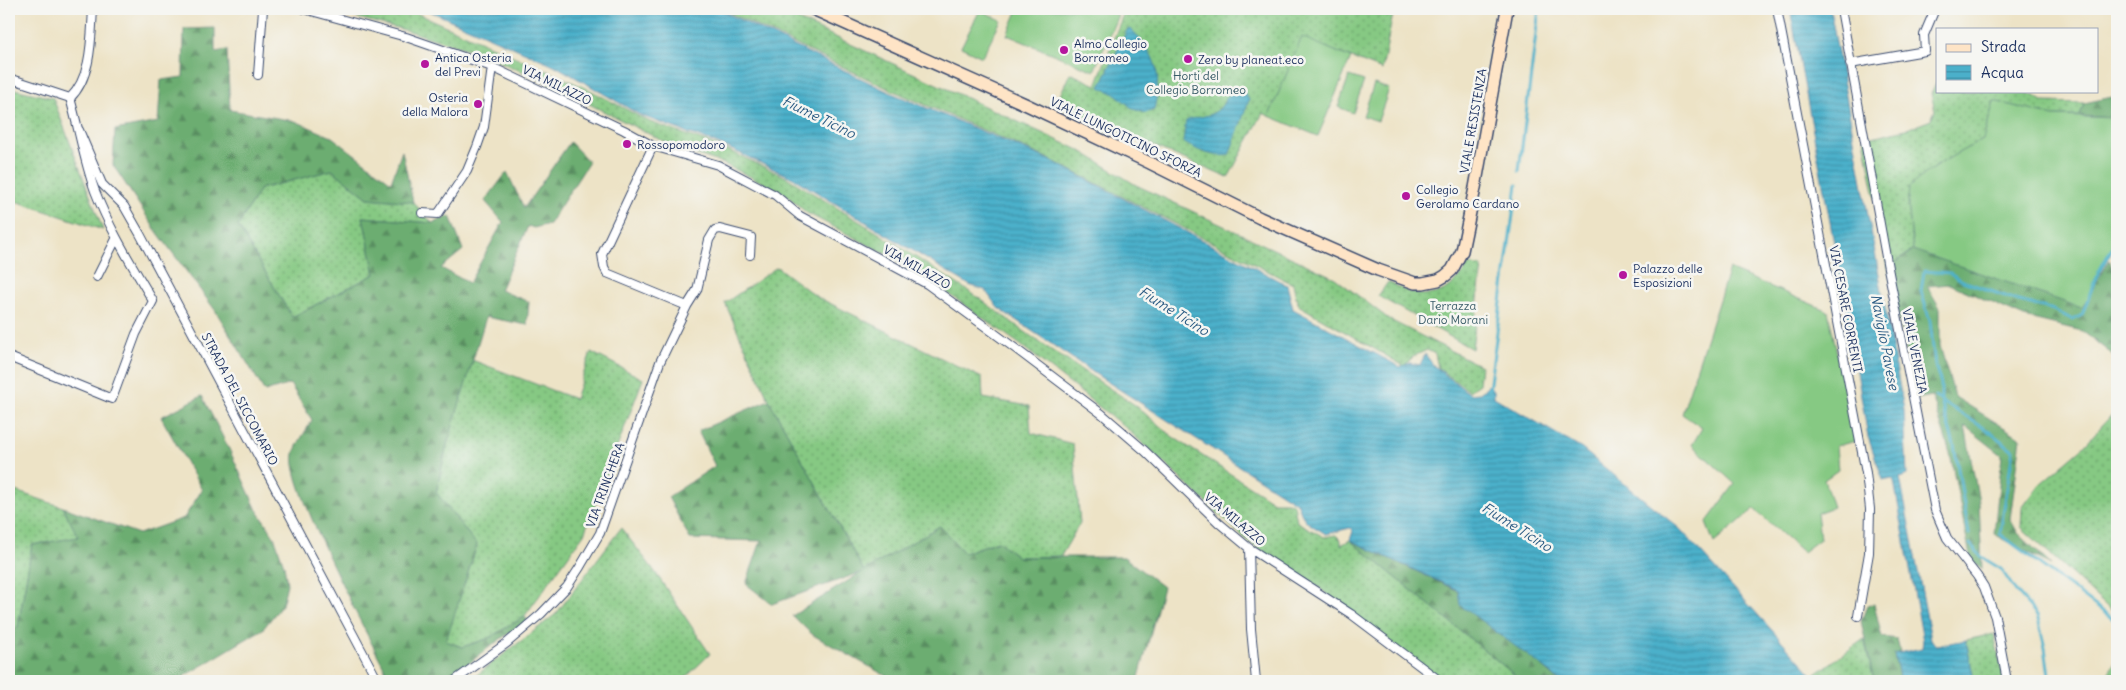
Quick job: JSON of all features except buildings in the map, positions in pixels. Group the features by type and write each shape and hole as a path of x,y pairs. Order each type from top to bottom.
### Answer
{"main road":[{"name":"VIALE LUNGOTICINO SFORZA","path":"813,9 1025,104 1260,218 1378,270 1416,283 1430,282"},
{"name":"VIALE RESISTENZA","path":"1430,282 1445,276 1452,270 1462,251 1507,9"}],"street":[{"path":"70,98 78,91 86,66 93,9"},
{"path":"258,75 263,9"},
{"name":"VIA MILAZZO","path":"304,9 406,37 492,67 624,130 653,146 725,169 775,195 800,216 927,284 1102,414 1145,451 1219,524 1249,548 1351,614 1440,681"},
{"name":"VIA CESARE CORRENTI","path":"1777,9 1866,473 1870,509 1869,553 1858,616"},
{"name":"VIALE VENEZIA","path":"1841,9 1934,510 1947,538 1984,587 1994,617 2007,681"},
{"path":"1850,64 1925,51 1924,35 1935,9"},
{"path":"422,213 438,214 467,170 484,127 492,67"},
{"path":"9,78 70,98"},
{"path":"9,357 112,400 136,334 153,301 116,239 95,191 84,158 70,98"},
{"name":"STRADA DEL SICCOMARIO","path":"79,130 102,184 124,206 140,234 378,681"},
{"path":"653,146 602,254 604,267 607,273 687,306"},
{"name":"VIA TRINCHERA","path":"454,681 506,643 541,614 567,587 600,533 660,362 687,306 697,290 709,240 715,230 720,229 751,237 750,255"},
{"path":"97,277 116,239"},
{"path":"1249,548 1251,629 1256,681"}],"green space":[{"path":"323,9 401,9 414,12 588,89 650,122 723,148 786,177 880,234 976,296 1039,342 1135,405 1173,437 1274,502 1288,502 1294,505 1297,522 1324,537 1336,535 1341,540 1341,545 1350,540 1522,681 1437,681 1313,583 1249,542 1126,428 1018,343 911,267 807,213 784,193 722,163 677,148 539,79 480,53 405,30"},
{"path":"721,9 775,9 1081,151 1136,185 1335,278 1390,320 1481,366 1479,384 1469,391 1438,368 1435,354 1427,350 1414,356 1404,366 1298,305 1293,284 1047,158 889,89"},
{"path":"1018,9 1104,9 1118,15 1094,71 1007,35"},
{"name":"Horti del Collegio Borromeo","path":"1125,9 1394,9 1382,70 1302,38 1269,116 1263,113 1228,178 1056,104 1070,73 1096,85"},
{"path":"980,10 1001,20 982,57 961,47"},
{"path":"215,28 215,52 227,50 230,110 295,121 332,137 391,182 402,151 413,202 368,198 332,170 260,189 238,226 292,317 375,274 363,217 432,223 450,216 463,250 441,268 469,283 503,222 485,201 507,172 524,208 570,142 589,162 549,224 534,228 528,226 500,290 529,302 527,325 486,317 447,445 436,492 477,545 446,641 462,647 487,639 524,617 528,620 492,645 447,681 391,681 316,530 295,471 294,454 299,441 312,420 290,384 265,392 215,310 155,229 113,165 115,130 158,122 161,80 183,77 184,29"},
{"path":"1302,37 1351,58 1318,136 1269,116"},
{"path":"1349,76 1364,81 1353,113 1338,107"},
{"path":"1374,84 1389,89 1378,121 1363,116"},
{"path":"1936,84 1936,92 2027,92 2045,102 2084,103 2080,116 2053,116 1994,101 1983,140 1944,161 1909,187 1908,201 1913,250 1888,268 1864,139 1910,128 1931,120 1935,110 1931,94"},
{"path":"14,89 53,98 103,230 9,199 9,111"},
{"path":"2117,96 2117,118 2080,116 2084,103"},
{"path":"1994,101 2053,116 2117,118 2117,241 2082,308 1913,250 1908,201 1909,187 1944,161 1983,140"},
{"path":"332,170 368,198 413,202 432,223 363,217 375,274 292,317 238,226 260,189"},
{"path":"1913,250 2082,308 2109,260 2117,279 2117,358 2082,331 2024,317 1950,284 1927,286 1940,308 1940,346 1955,397 2021,438 2010,519 2018,533 2051,565 1994,534 2002,455 1965,426 1979,502 1982,569 1971,561 1950,453 1932,396 1917,399 1888,268"},
{"name":"Terrazza Dario Morani","path":"1468,265 1482,266 1472,349 1378,296 1388,282 1406,291 1422,295 1438,292 1446,289 1459,279"},
{"path":"777,267 817,297 982,378 983,398 1029,406 1031,433 1073,444 1080,523 1061,556 1018,557 998,541 964,553 940,526 864,571 769,400 725,303"},
{"path":"1729,269 1828,311 1856,441 1836,446 1838,470 1824,480 1833,507 1817,513 1820,539 1803,552 1754,509 1714,543 1706,523 1735,484 1692,445 1702,428 1682,414"},
{"path":"591,352 643,379 584,534 524,617 487,639 462,647 445,641 477,545 436,493 447,445 472,360 575,399"},
{"path":"202,396 256,508 274,536 284,565 287,584 282,605 263,629 176,681 9,681 9,633 18,627 32,545 78,537 63,507 139,534 184,518 202,490 161,417"},
{"path":"769,400 864,571 940,526 964,553 998,541 1018,557 1124,557 1163,587 1138,681 895,681 813,635 792,616 862,572 772,604 746,584 761,541 690,539 668,497 715,466 698,431"},
{"path":"2117,409 2117,616 2021,527 2022,508 2040,484 2080,450"},
{"path":"9,489 63,507 79,537 32,545 18,627 9,633"},
{"path":"621,528 653,569 710,654 682,681 478,681 473,678 556,614"},
{"path":"1350,540 1458,591 1559,681 1522,681"},
{"path":"1874,604 1882,637 1897,639 1900,652 1894,654 1900,681 1874,681 1861,621 1867,606"},
{"path":"1994,634 2004,681 1974,681 1966,640"},
{"path":"1864,639 1874,681 1818,681 1813,676"},
{"path":"2117,660 2117,681 2103,681"}],"water":[{"name":"Fiume Ticino","path":"425,9 718,9 889,92 1052,161 1287,285 1293,309 1400,367 1410,363 1420,365 1425,354 1434,366 1470,394 1480,393 1488,385 1494,390 1494,397 1582,449 1680,529 1818,681 1559,681 1550,672 1460,605 1458,590 1350,540 1353,531 1350,528 1326,534 1316,528 1302,515 1298,504 1100,377 998,308 985,290 971,286 793,178 726,147 642,116 554,65"},
{"name":"Naviglio Pavese","path":"1790,9 1830,9 1904,410 1907,475 1900,478 1931,639 1936,646 1966,640 1974,681 1900,681 1894,654 1922,648 1923,641 1894,481 1892,478 1883,480 1868,437 1846,307"},
{"path":"1131,29 1152,56 1157,75 1154,110 1145,113 1133,109 1117,95 1100,87 1127,30"},
{"path":"1235,90 1244,92 1249,100 1229,155 1205,153 1183,142 1186,121 1216,111"}],"waterway":[{"path":"1519,171 1539,9"},
{"path":"1489,390 1517,185"},
{"path":"1969,534 1954,445 1941,401 1941,384 1935,365 1930,321 1921,291 1924,271 1950,273 1963,281 2019,301 2054,310 2073,320 2082,315 2096,277 2117,239"},
{"path":"1935,397 1987,430 2013,450 2000,534 2117,622"},
{"path":"1970,544 1983,558 2001,569 2015,590 2037,615 2050,681"}],"place":[{"name":"Almo Collegio Borromeo","path":"1064,50"},
{"name":"Zero by planeat.eco","path":"1188,59"},
{"name":"Antica Osteria del Previ","path":"425,64"},
{"name":"Osteria della Malora","path":"478,104"},
{"name":"Rossopomodoro","path":"627,144"},
{"name":"Collegio Gerolamo Cardano","path":"1406,196"},
{"name":"Palazzo delle Esposizioni","path":"1623,275"}]}
